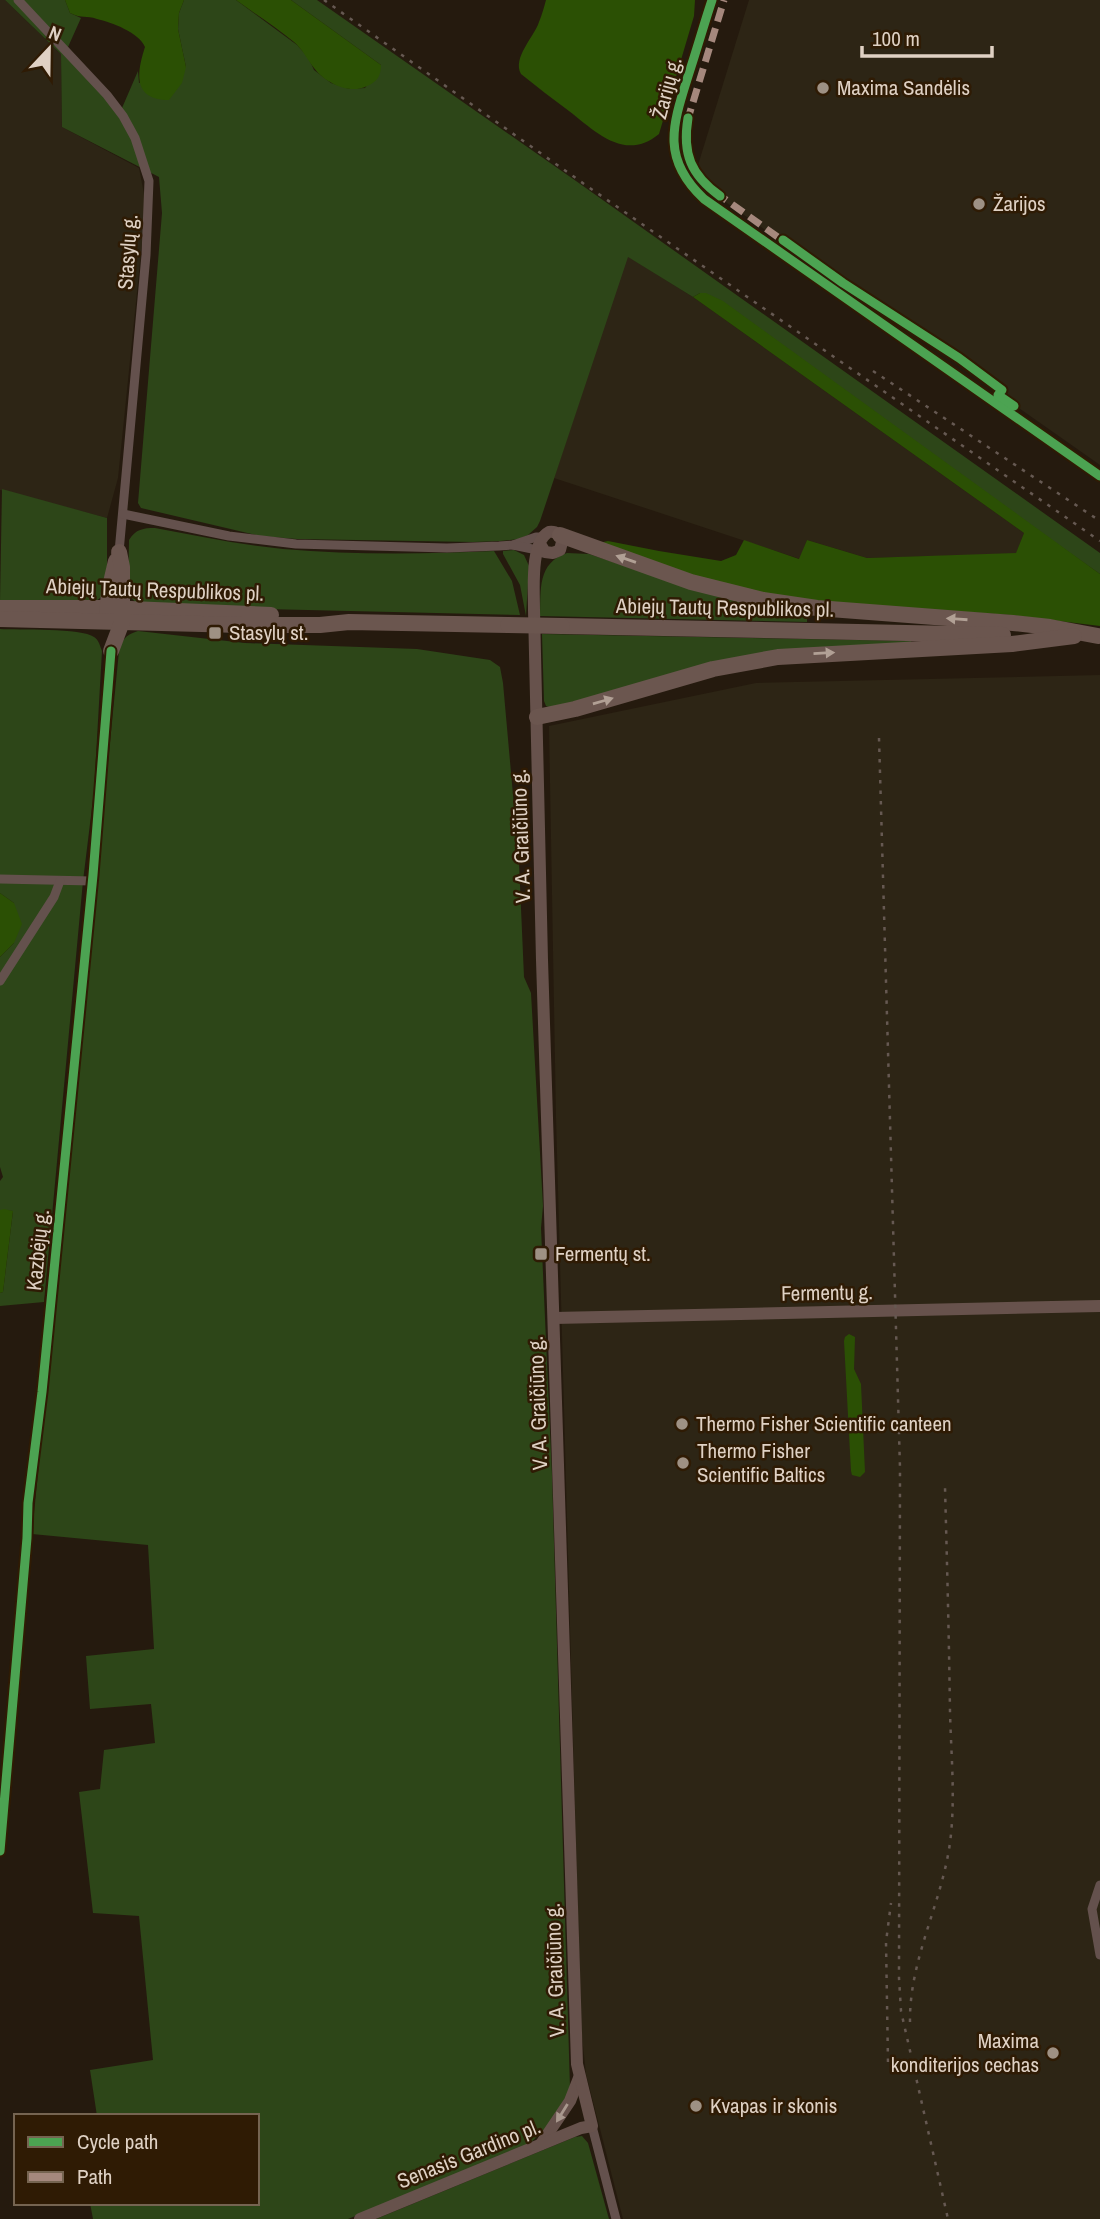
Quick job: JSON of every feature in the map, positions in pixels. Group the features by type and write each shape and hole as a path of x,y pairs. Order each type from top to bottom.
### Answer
{"highway":[{"path":"560,535 691,582 762,600 817,608 1038,625 1099,636"},
{"path":"111,651 115,615 112,576 119,552"},
{"name":"Abiejų Tautų Respublikos pl.","path":"0,608 115,615"},
{"name":"Abiejų Tautų Respublikos pl.","path":"0,619 115,615 315,616 349,622 1099,636"},
{"path":"537,717 575,709 713,669 778,657 1012,643 1074,636"}],"main road":[{"path":"543,547 545,533 552,531 560,535"},
{"name":"V. A. Graičiūno g.","path":"560,535 562,546 543,547 543,565 535,581 537,717 576,2036 579,2078 592,2126"},
{"name":"Fermentų g.","path":"554,1318 1100,1306"},
{"path":"540,2146 570,2101 579,2078"},
{"name":"Senasis Gardino pl.","path":"360,2219 592,2126"}],"street":[{"name":"Stasylų g.","path":"18,0 107,95 123,116 135,138 149,181 146,255 119,552"},
{"name":"Žarijų g.","path":"712,0 678,110 673,135 679,167 692,188 848,301 1100,476"},
{"path":"122,514 229,536 286,544 447,548 513,545 543,547"},
{"path":"513,545 525,540 543,547"},
{"name":"Kazbėjų g.","path":"0,1852 28,1503 41,1400 92,881 111,651"},
{"path":"0,879 92,881"},
{"path":"0,981 54,897 60,881"},
{"path":"1100,1885 1092,1909 1100,1955"},
{"name":"V. A. Graičiūno g.","path":"592,2126 617,2219"}],"shaded area":[{"path":"0,0 5,0 61,54 62,127 139,168 146,204 118,478 107,518 0,490"},
{"path":"749,0 1100,0 1100,465 707,189 698,165"},
{"path":"627,256 693,297 1024,533 1016,554 867,558 807,540 800,559 554,478"},
{"path":"1100,675 1100,2219 623,2219 586,2074 581,2027 556,1117 549,726 756,683"}],"green space":[{"path":"5,0 65,0 70,13 81,18 68,47 122,108 138,71 139,83 186,67 178,29 179,13 184,0 236,0 297,45 308,57 314,70 331,83 349,89 365,88 381,65 291,0 317,0 1100,553 1100,574 700,293 693,297 628,257 540,521 528,535 519,539 473,542 297,539 260,536 141,508 138,503 162,213 159,177 62,127 61,54"},
{"path":"65,0 184,0 179,13 178,29 186,67 182,83 169,100 157,99 143,90 139,75 145,47 137,37 110,23 70,13"},
{"path":"236,0 291,0 381,65 378,78 373,83 353,89 331,83 314,68 294,42"},
{"path":"546,0 695,0 694,16 659,134 634,145 611,141 521,74 521,54 536,28"},
{"path":"700,293 723,301 1100,574 1100,626 1010,615 789,600 692,577 599,543 608,541 721,561 736,555 744,540 799,559 807,540 867,558 1016,553 1024,533 693,297"},
{"path":"2,489 107,518 107,585 100,598 91,603 0,602"},
{"path":"155,528 251,545 309,551 494,551 512,581 520,615 143,606 128,594 129,540 140,530"},
{"path":"514,550 524,555 529,566 526,616 520,585 503,554 503,551"},
{"path":"567,553 589,554 693,589 807,613 807,622 540,616 541,587 546,570 550,563"},
{"path":"0,629 87,634 97,640 102,651 94,791 83,881 44,1302 0,1306 13,1211 0,1210 0,1181 3,1177 0,1167 0,957 14,943 14,903 0,893"},
{"path":"138,631 245,643 417,649 490,660 500,667 503,683 519,862 524,977 531,993 543,1206 541,1228 552,1476 570,2088 552,2120 526,2146 348,2219 93,2219 90,2205 259,2205 259,2114 97,2114 90,2070 153,2060 139,1916 93,1913 79,1792 100,1789 104,1750 155,1743 151,1704 90,1709 86,1656 154,1649 148,1545 32,1534 119,651 122,643"},
{"path":"542,634 912,643 829,647 555,709 546,706 544,701"},
{"path":"0,893 14,903 22,924 14,943 0,957"},
{"path":"0,1210 13,1211 3,1292 0,1293"},
{"path":"849,1334 855,1337 854,1369 861,1384 865,1472 860,1477 852,1475 851,1471 844,1341"},
{"path":"582,2136 588,2143 609,2219 376,2219 575,2137"}],"railway":[{"path":"324,0 587,186 1100,541"},
{"path":"873,371 1100,521"},
{"path":"879,738 900,1468 899,1978 901,2011 948,2219"},
{"path":"910,2022 915,1974 942,1881 952,1819 945,1487"},
{"path":"888,2062 886,1942 891,1903"}],"marked path":[{"path":"687,122 724,0"},
{"path":"715,192 786,243"}],"cycle path":[{"path":"712,0 675,124 676,155 690,184 704,199 1100,476"},
{"path":"688,118 686,142 691,163 702,180 720,196"},
{"path":"783,240 843,283 959,358 1002,390 998,395 1014,406"},
{"path":"0,1851 28,1503 42,1392 93,875 111,651"}],"place":[{"name":"Maxima Sandėlis","path":"823,88"},
{"name":"Žarijos","path":"979,204"},
{"name":"Stasylų st.","path":"215,633"},
{"name":"Fermentų st.","path":"541,1254"},
{"name":"Thermo Fisher Scientific canteen","path":"682,1424"},
{"name":"Thermo Fisher Scientific Baltics","path":"683,1463"},
{"name":"Maxima konditerijos cechas","path":"1053,2053"},
{"name":"Kvapas ir skonis","path":"696,2106"}]}
